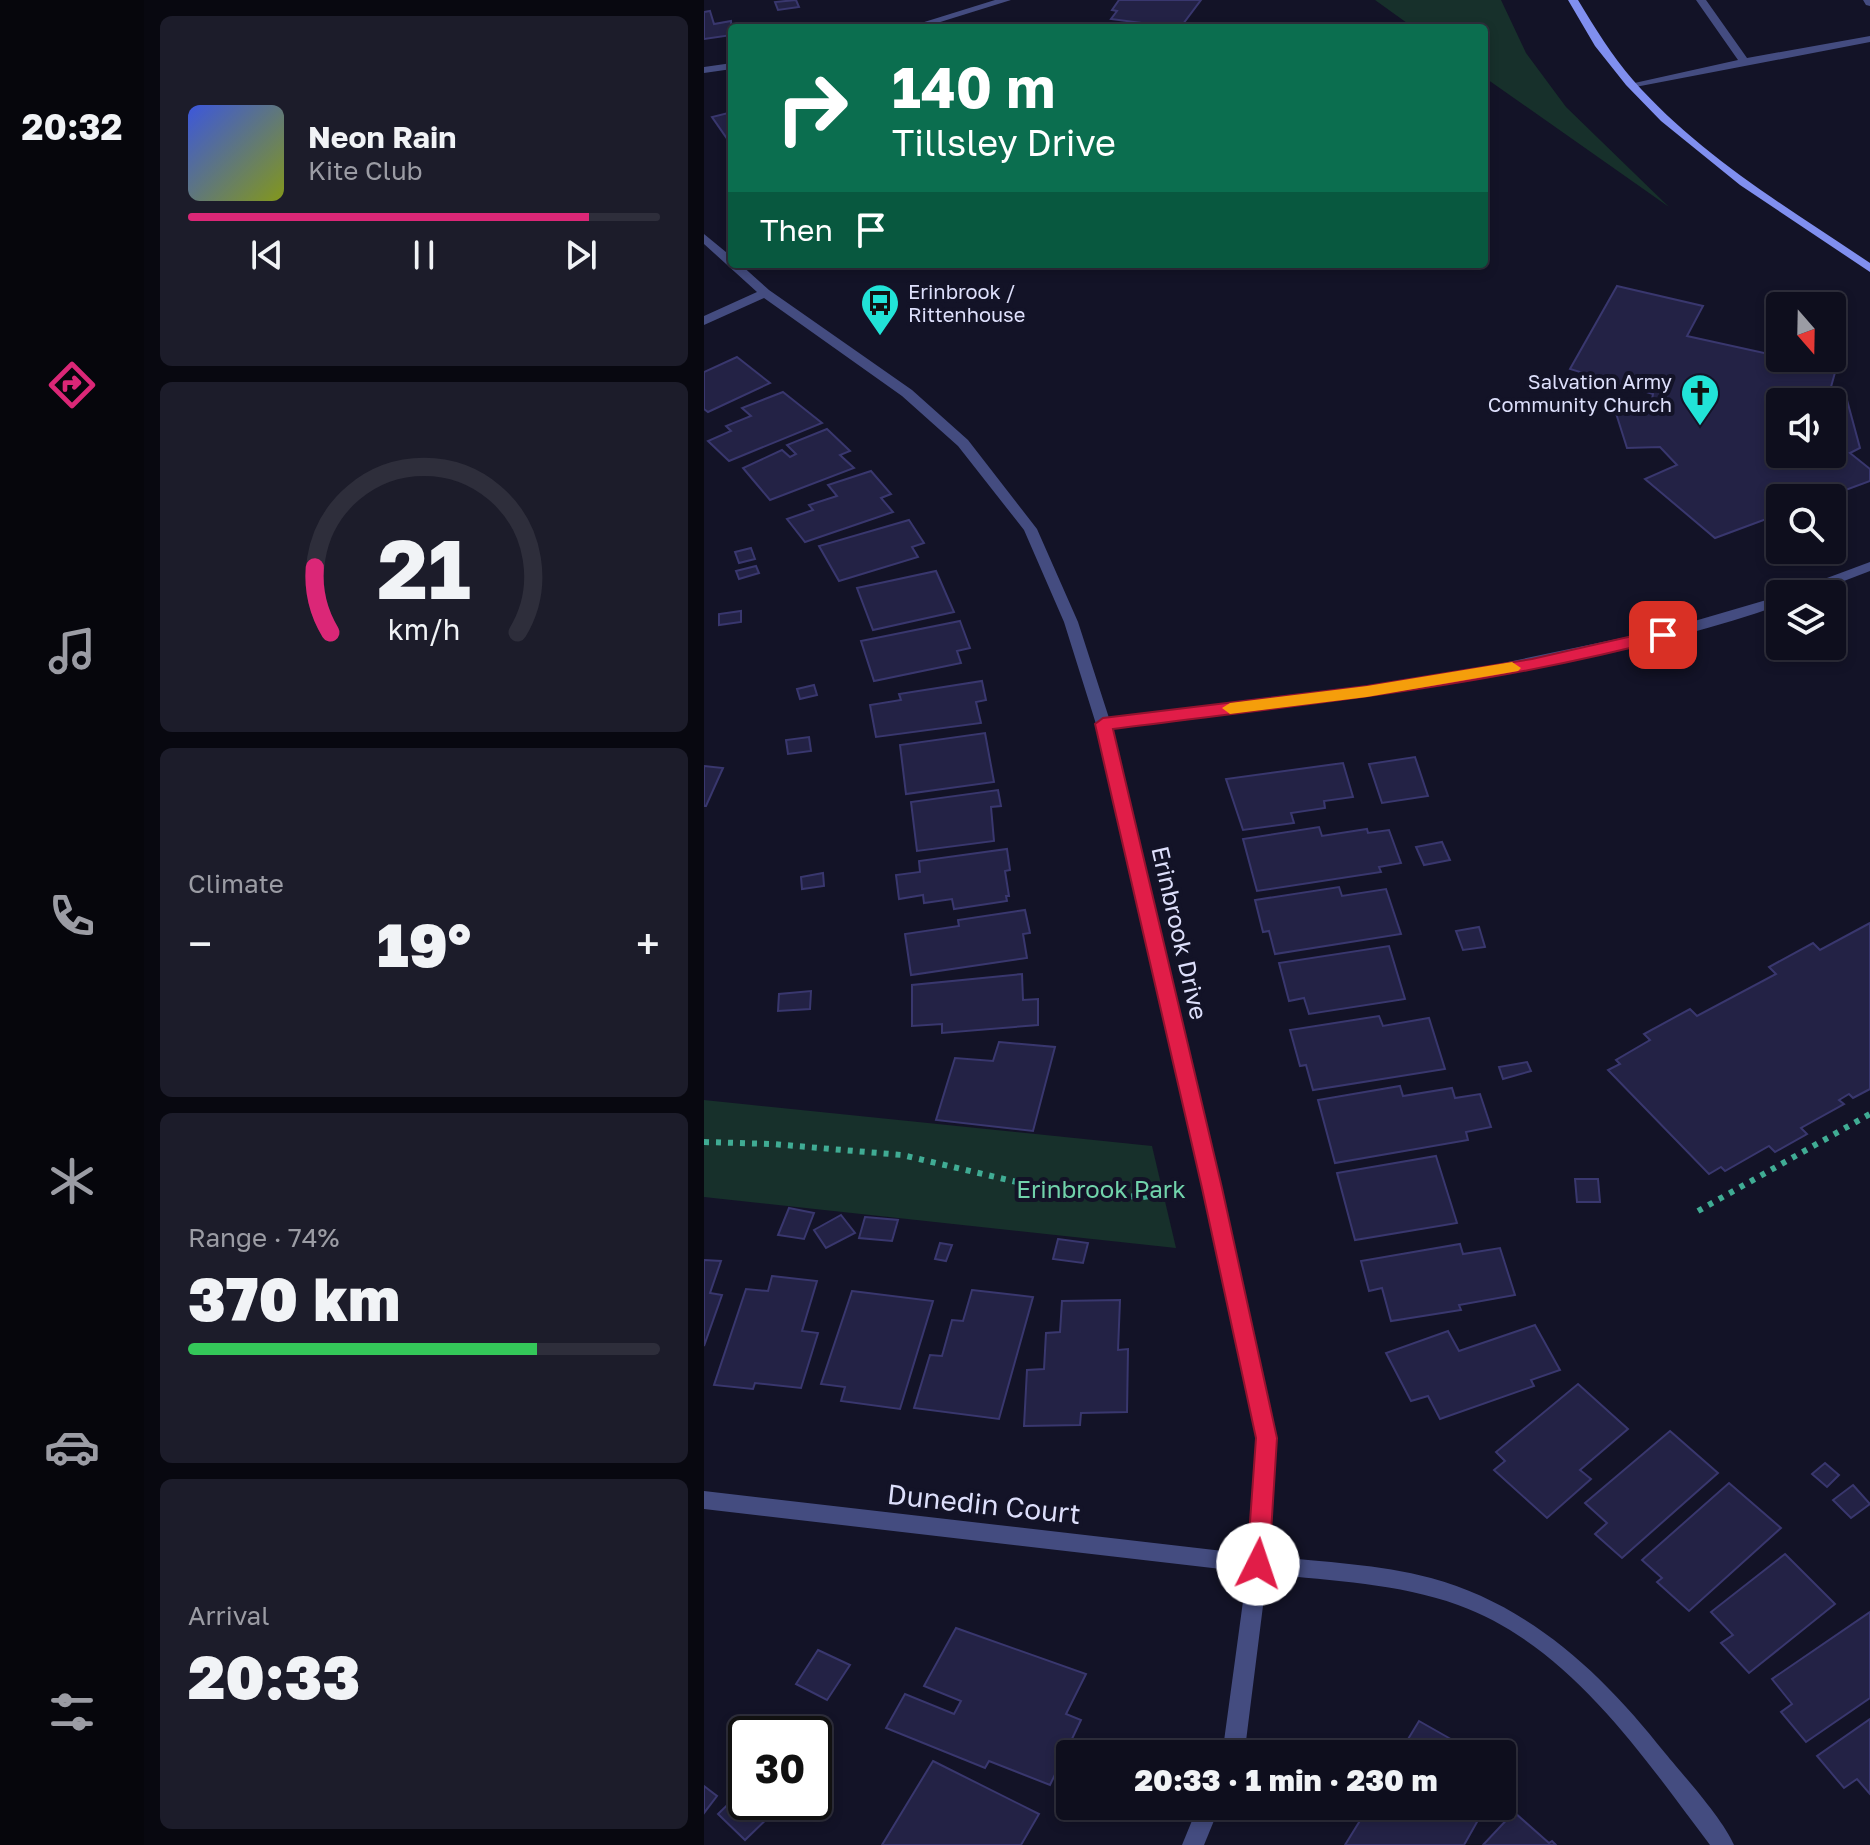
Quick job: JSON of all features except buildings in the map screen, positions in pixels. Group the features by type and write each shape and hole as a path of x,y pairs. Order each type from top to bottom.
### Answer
{"main road":[{"path":"1573,0 1584,24 1634,86 1671,123 1756,191 1870,268"}],"street":[{"path":"924,24 1006,0"},
{"path":"1701,0 1744,61"},
{"path":"1634,86 1744,61 1870,39"},
{"path":"704,70 728,67"},
{"name":"Erinbrook Drive","path":"704,238 728,260"},
{"name":"Erinbrook Drive","path":"737,268 765,293 907,393 977,459 1030,529 1071,622 1103,724 1212,1188 1266,1438 1258,1564 1235,1740"},
{"path":"704,321 765,293"},
{"path":"1834,580 1870,566"},
{"path":"1103,724 1367,691 1532,664 1690,629 1766,605"},
{"name":"Dunedin Court","path":"704,1500 1258,1564 1366,1573 1440,1590 1492,1610 1527,1631 1621,1715 1723,1845"},
{"path":"1193,1845 1203,1820"}],"path":[{"path":"1698,1211 1870,1114"},
{"path":"704,1142 772,1144 902,1155 1059,1192 1143,1197 1212,1188"}],"green space":[{"path":"1375,0 1501,0 1526,53 1566,107 1669,207 1488,80 1488,24 1408,24"},
{"name":"Erinbrook Park","path":"704,1100 1152,1146 1176,1248 704,1197"}],"slow traffic":[{"path":"1230,708 1367,691 1512,668"}],"place":[{"name":"Erinbrook / Rittenhouse","path":"880,337"},
{"name":"Salvation Army Community Church","path":"1700,427"}],"route":[{"path":"1258,1564 1266,1438 1212,1188 1103,724 1367,691 1532,664 1663,635"}]}
